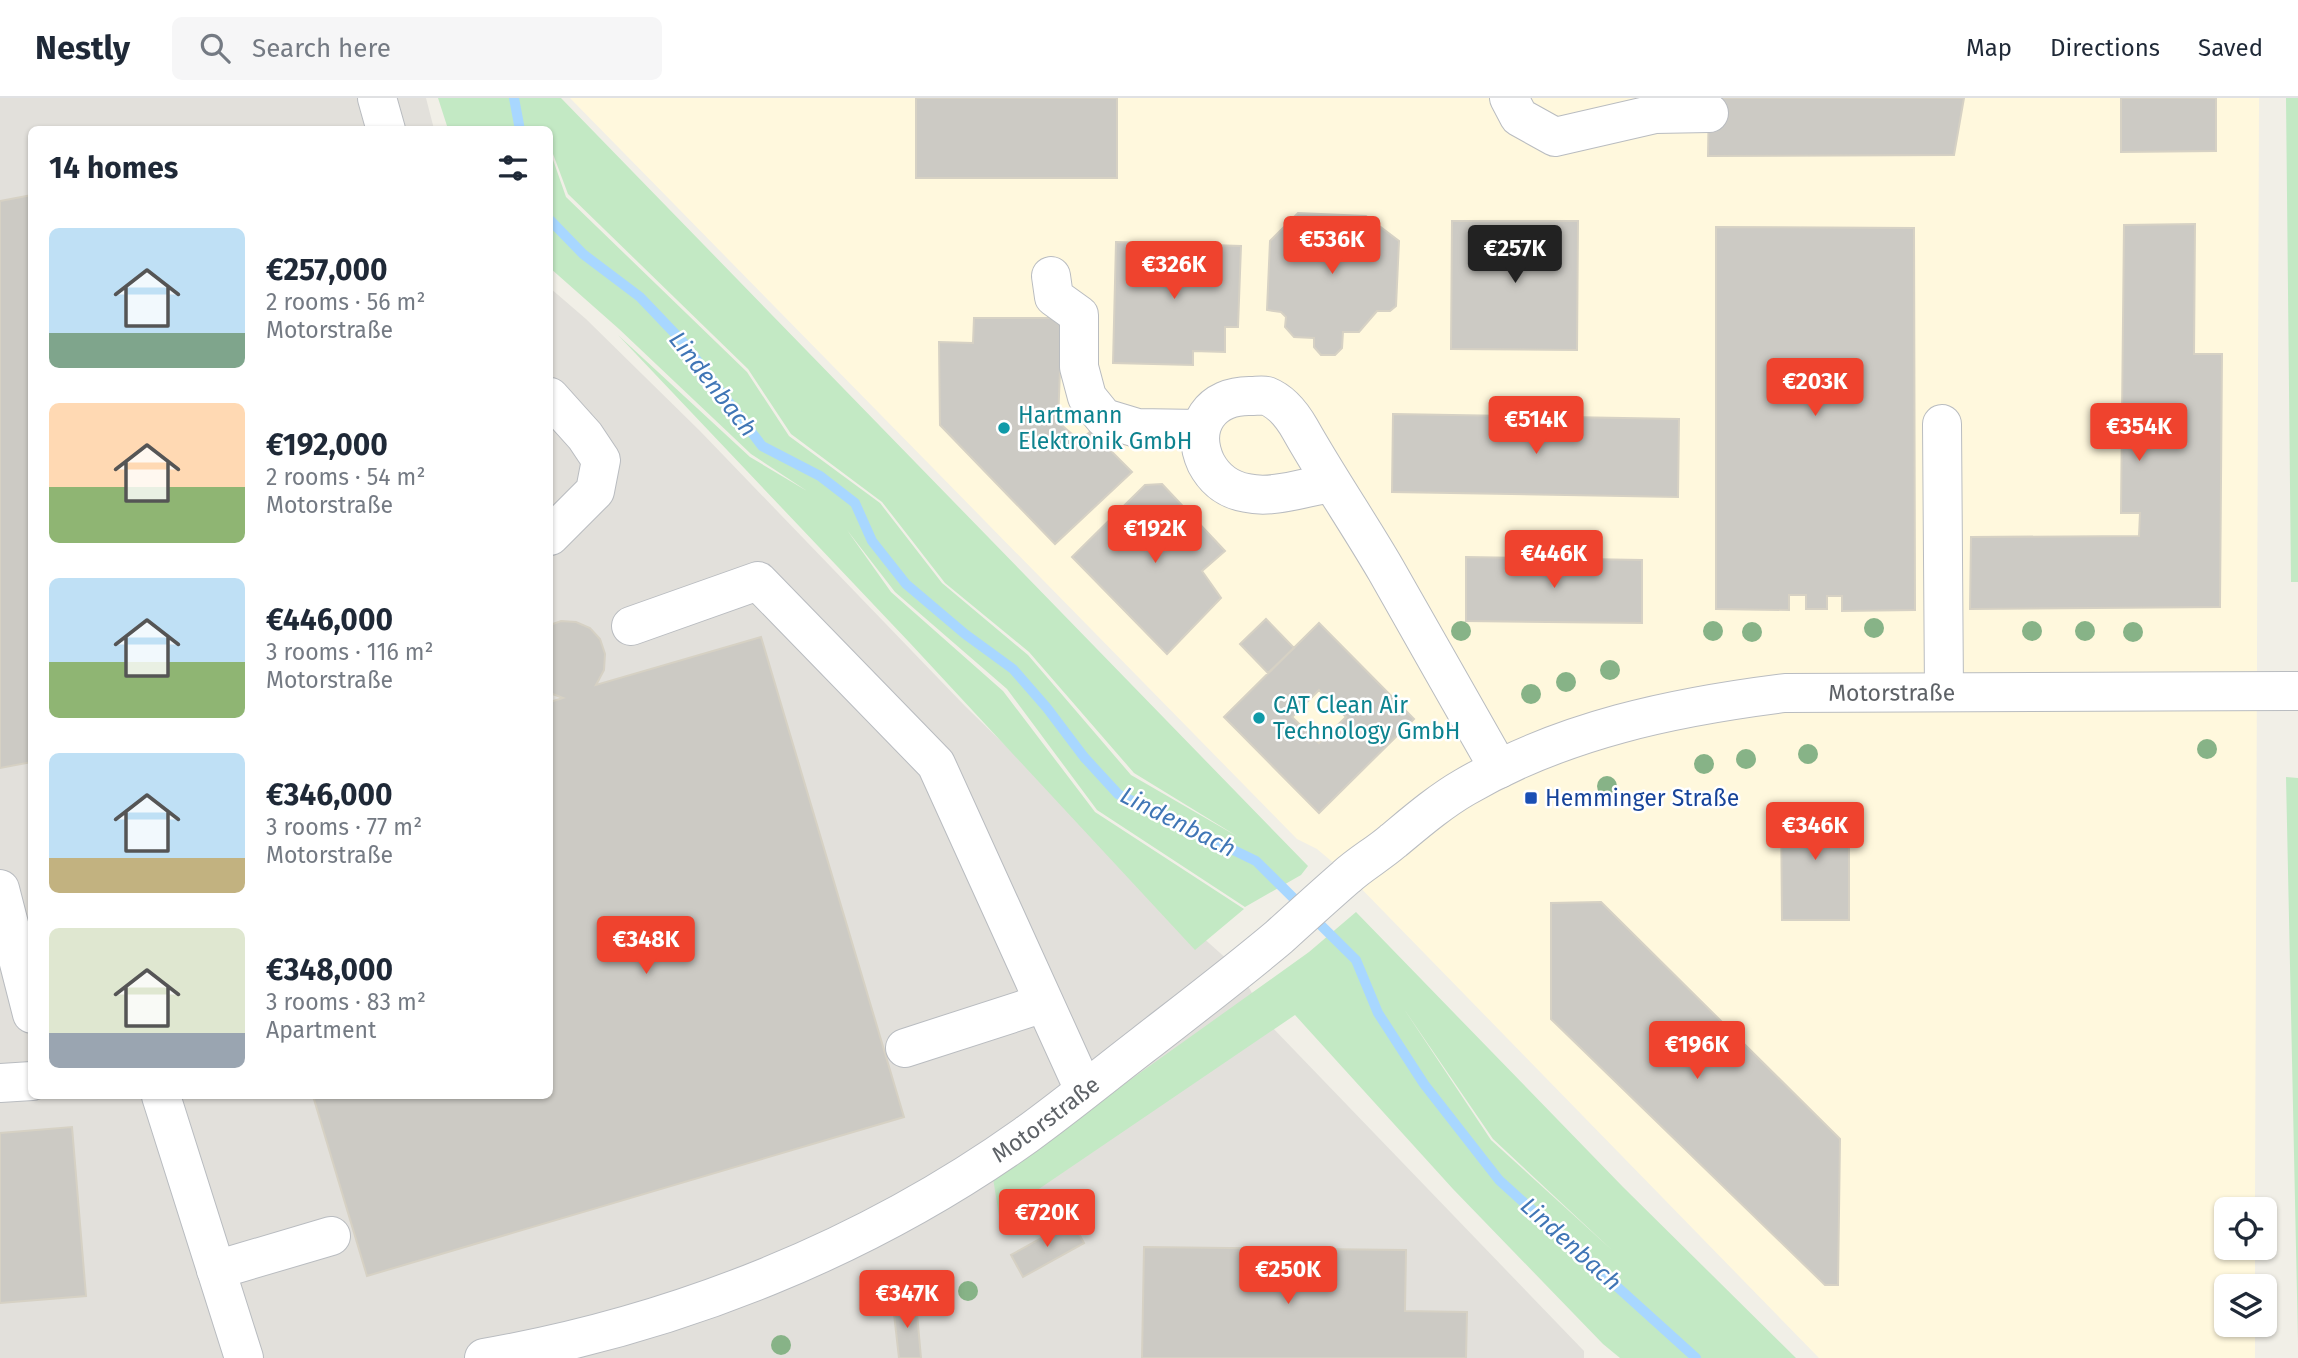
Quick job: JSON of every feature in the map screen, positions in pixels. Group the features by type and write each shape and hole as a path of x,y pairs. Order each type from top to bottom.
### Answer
{"street":[{"path":"377,98 385,126"},
{"path":"1509,98 1519,117 1555,136 1655,114 1709,113"},
{"path":"1051,276 1054,297 1080,316 1079,367 1087,397 1104,418 1137,428 1200,429"},
{"path":"1331,483 1277,493 1249,494 1226,488 1211,472 1201,451 1200,429 1208,413 1222,401 1239,396 1266,396 1291,412 1331,483 1385,568 1499,769"},
{"path":"553,400 601,460 595,491 553,533"},
{"path":"1942,424 1944,692"},
{"path":"631,625 758,581 936,764 1084,1090"},
{"name":"Motorstraße","path":"484,1358 527,1350 613,1344 714,1296 824,1253 933,1196 1026,1135 1276,940 1348,875 1430,811 1462,789 1552,744 1643,717 1712,702 1785,693 2298,691"},
{"path":"0,889 28,998"},
{"path":"905,1048 1044,1003"},
{"path":"0,1083 28,1081"},
{"path":"162,1099 243,1358"},
{"path":"216,1270 331,1236"}],"shaded area":[{"path":"0,98 426,98 433,126 28,126 28,1099 553,1099 553,291 586,319 700,431 965,706 1190,926 1239,970 1270,1025 1584,1351 1584,1358 0,1358"},
{"path":"570,98 2259,98 2255,1197 2214,1197 2214,1260 2255,1260 2255,1274 2214,1274 2214,1337 2255,1337 2255,1358 1819,1358 1348,875 1317,849 1297,839"}],"green space":[{"path":"438,98 561,98 1308,866 1301,875 1245,907 1097,810 1007,689 895,592 847,530 891,592 1003,691 1095,812 1244,909 1195,950 909,642 618,335 750,457 807,491 751,454 553,271 553,160 566,197 747,372 789,436 880,503 942,583 1028,655 1131,775 1240,838 1134,773 1029,652 945,583 882,502 791,434 748,369 568,194 553,154 553,126 447,126"},
{"path":"2286,98 2298,98 2298,582 2291,582"},
{"path":"2286,777 2298,778 2298,1342"},
{"path":"1356,912 1623,1187 1796,1358 1620,1358 1603,1344 1453,1189 1295,1015 999,1216 993,1178 1309,952","holes":["1404,1009 1493,1139 1613,1251 1491,1140"]}],"building":[{"path":"916,98 1117,98 1117,178 916,178"},
{"path":"1709,98 1964,98 1954,155 1708,156"},
{"path":"2121,98 2216,98 2216,151 2121,152"},
{"path":"28,196 28,763 0,768 0,201"},
{"path":"1298,213 1366,216 1399,241 1396,306 1390,311 1377,311 1359,332 1343,332 1342,348 1335,355 1321,355 1314,347 1314,338 1294,337 1285,327 1286,317 1281,312 1267,310 1270,241"},
{"path":"1452,221 1578,221 1577,350 1451,349"},
{"path":"2195,224 2194,354 2222,354 2220,607 1970,609 1971,537 2139,536 2140,513 2121,513 2124,225"},
{"path":"1716,227 1914,228 1915,610 1842,611 1842,596 1827,596 1827,609 1806,609 1806,595 1789,595 1789,610 1716,609"},
{"path":"1116,242 1241,246 1238,327 1225,327 1225,352 1193,351 1193,365 1113,363"},
{"name":"Hartmann Elektronik GmbH","path":"974,318 1062,318 1058,422 1080,441 1091,431 1132,472 1055,544 940,425 939,342 973,343"},
{"path":"1393,414 1679,419 1678,497 1392,492"},
{"path":"1162,484 1225,551 1202,571 1221,598 1167,654 1072,557 1145,485"},
{"path":"1466,557 1642,560 1642,623 1466,621"},
{"path":"1266,619 1294,648 1268,673 1240,644"},
{"path":"561,621 576,622 590,628 600,639 605,654 604,670 596,685 761,637 904,1117 367,1276 314,1099 553,1099 553,701 563,698 553,694 553,624"},
{"name":"CAT Clean Air Technology GmbH","path":"1319,623 1414,719 1319,813 1224,717","holes":["1319,690 1346,717 1319,743 1292,717"]},
{"path":"1781,804 1849,804 1849,920 1782,920"},
{"path":"1601,902 1840,1139 1838,1285 1825,1285 1551,1019 1551,903"},
{"path":"72,1127 86,1296 0,1303 0,1133"},
{"path":"1072,1221 1084,1243 1023,1277 1011,1255"},
{"path":"1144,1247 1406,1250 1405,1311 1467,1312 1466,1358 1142,1358"},
{"path":"916,1302 921,1358 899,1358 893,1305"}],"waterway":[{"name":"Lindenbach","path":"514,98 519,126"},
{"name":"Lindenbach","path":"553,223 583,254 640,297 683,342 762,446 820,476 855,503 872,541 906,584 965,634 1013,669 1084,757 1118,794 1256,861 1356,960 1378,1013 1424,1084 1499,1180 1696,1358"}],"place":[{"name":"Hartmann Elektronik GmbH","path":"1004,428"},
{"name":"CAT Clean Air Technology GmbH","path":"1259,718"},
{"name":"Hemminger Straße","path":"1531,798"}]}
